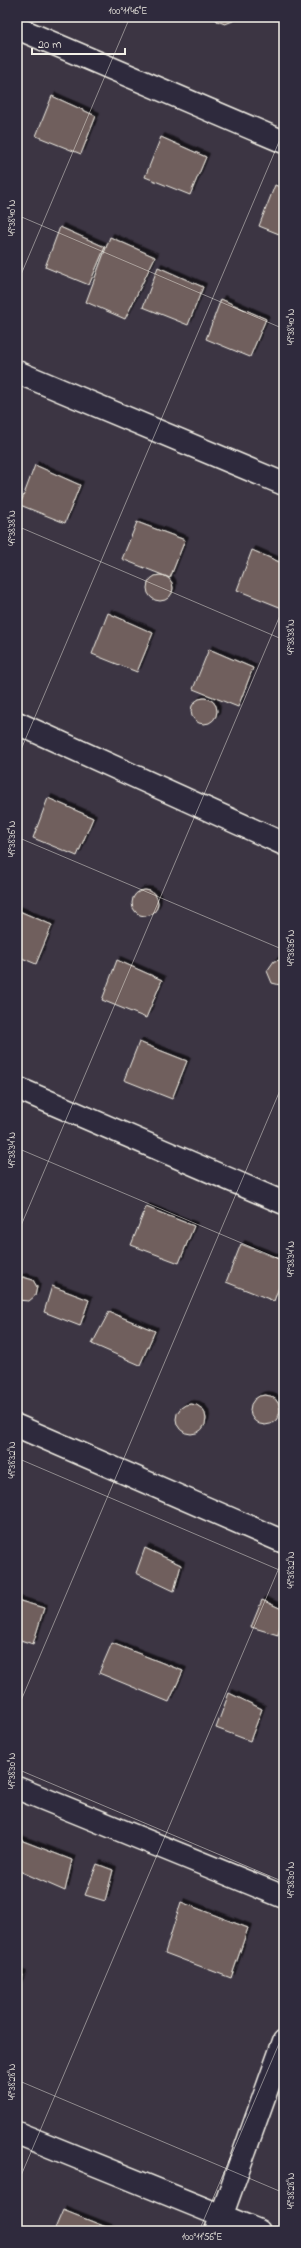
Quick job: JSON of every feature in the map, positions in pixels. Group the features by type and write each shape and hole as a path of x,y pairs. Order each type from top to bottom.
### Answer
{"street":[{"path":"17,28 284,142"},
{"path":"17,372 284,484"},
{"path":"17,723 284,844"},
{"path":"17,1088 284,1203"},
{"path":"17,1426 284,1542"},
{"path":"17,1788 284,1897"},
{"path":"219,2223 284,2041"},
{"path":"17,2133 219,2223 259,2231"}],"building":[{"path":"214,17 237,17 233,21 225,24 217,21"},
{"path":"52,96 96,116 81,154 36,136"},
{"path":"161,137 206,157 190,195 145,177"},
{"path":"275,185 284,189 284,236 259,226"},
{"path":"60,227 105,247 89,285 45,267"},
{"path":"110,237 155,257 125,319 86,302"},
{"path":"158,267 203,287 188,325 143,307"},
{"path":"221,299 266,319 250,357 206,339"},
{"path":"35,465 80,485 65,523 20,505"},
{"path":"137,522 185,540 170,578 122,559"},
{"path":"252,550 284,564 284,602 282,608 237,590"},
{"path":"160,575 169,579 173,588 169,597 160,601 151,597 147,588 151,579"},
{"path":"108,613 153,633 137,672 92,654"},
{"path":"209,649 253,668 238,707 193,689"},
{"path":"204,698 213,702 217,711 213,720 204,724 195,720 191,711 195,702"},
{"path":"48,798 93,818 77,856 33,838"},
{"path":"145,890 154,894 158,903 154,912 145,916 136,912 132,903 136,894"},
{"path":"17,910 52,925 36,964 17,956"},
{"path":"117,960 162,980 146,1018 102,1000"},
{"path":"274,961 284,961 284,985 272,983 267,971"},
{"path":"139,1042 187,1061 172,1099 124,1080"},
{"path":"146,1207 194,1226 179,1263 131,1245"},
{"path":"241,1244 284,1261 284,1274 274,1301 226,1282"},
{"path":"23,1277 33,1280 37,1287 35,1296 29,1301 17,1300 17,1279"},
{"path":"52,1286 89,1300 80,1326 44,1312"},
{"path":"109,1312 155,1331 140,1365 92,1344"},
{"path":"265,1395 271,1396 279,1404 279,1416 271,1424 265,1425 259,1424 251,1416 250,1410 251,1404 259,1396"},
{"path":"191,1404 202,1408 206,1419 202,1430 191,1434 180,1430 176,1419 180,1408"},
{"path":"145,1548 181,1565 174,1591 136,1573"},
{"path":"17,1600 44,1608 33,1644 17,1639"},
{"path":"262,1600 284,1610 278,1635 251,1627"},
{"path":"112,1643 183,1671 169,1702 99,1673"},
{"path":"229,1693 262,1709 250,1741 216,1728"},
{"path":"18,1839 72,1860 65,1891 17,1870"},
{"path":"97,1864 113,1870 105,1901 85,1895"},
{"path":"181,1902 248,1928 231,1978 165,1953"},
{"path":"17,1973 23,1975 17,1988"},
{"path":"63,2210 111,2229 110,2231 54,2231"}]}
